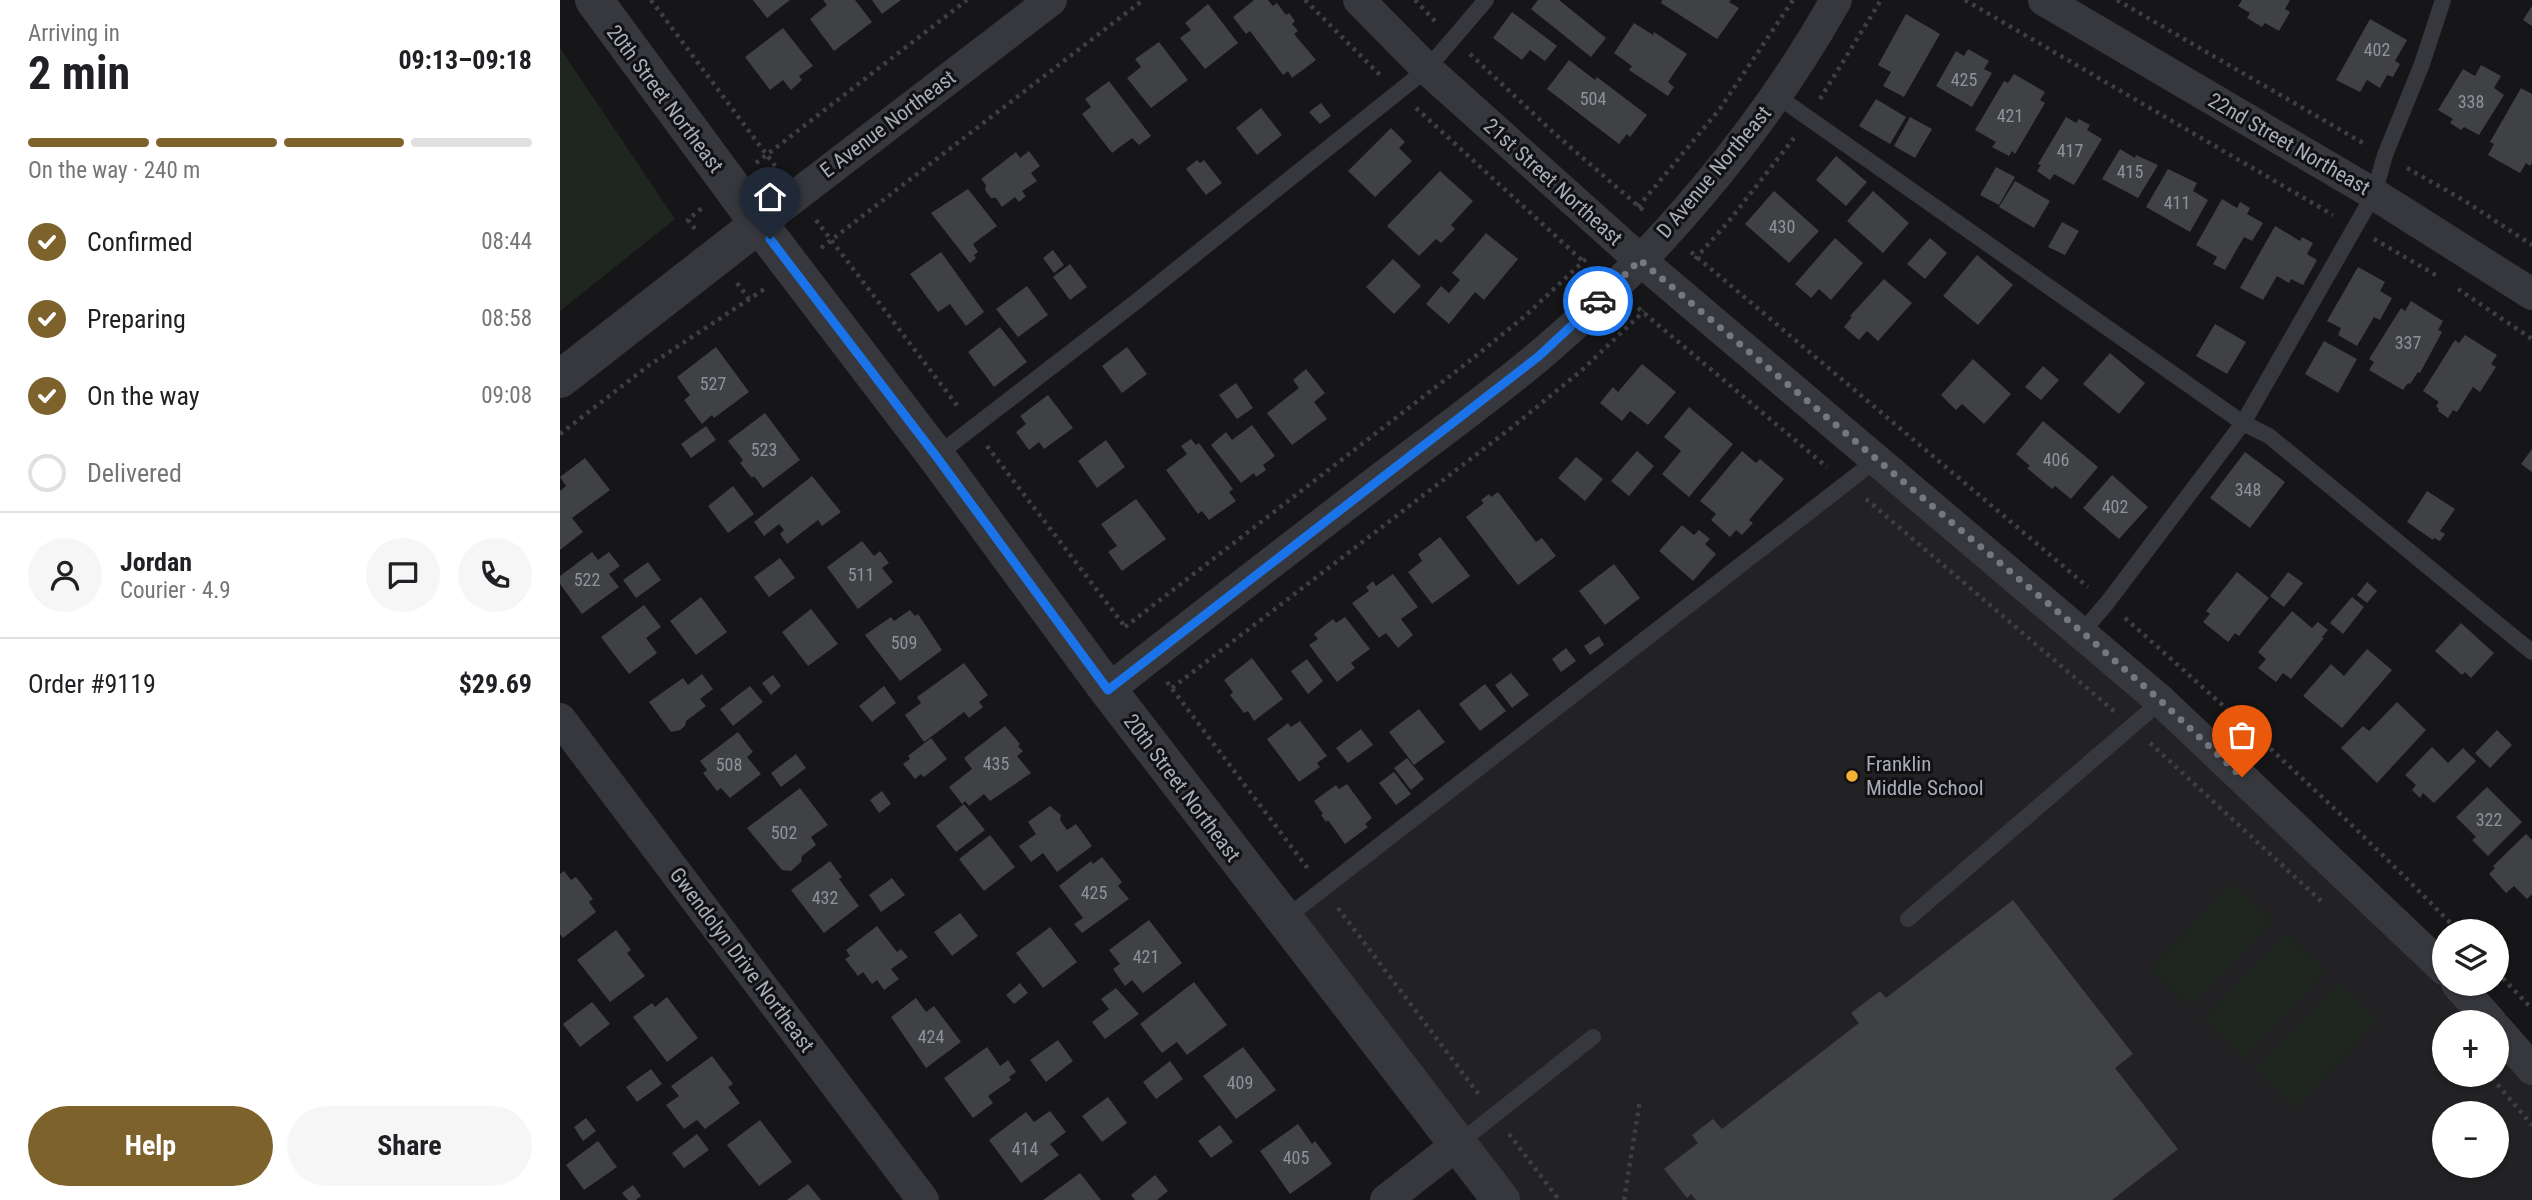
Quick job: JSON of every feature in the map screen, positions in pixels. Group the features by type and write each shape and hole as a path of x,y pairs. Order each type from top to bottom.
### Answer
{"street":[{"name":"20th Street Northeast","path":"594,0 1108,690 1501,1200"},
{"name":"E Avenue Northeast","path":"560,379 1051,0"},
{"name":"21st Street Northeast","path":"1359,0 1427,68 1640,260 2161,701 2432,958"},
{"name":"D Avenue Northeast","path":"1108,690 1539,356 1640,260 1740,146 1777,96 1836,0"},
{"name":"22nd Street Northeast","path":"2043,0 2374,194 2532,293"},
{"name":"Gwendolyn Drive Northeast","path":"560,719 923,1200"},
{"path":"2468,996 2480,1010"},
{"path":"2509,1043 2532,1069"},
{"path":"1386,1200 1459,1143"}],"lane":[{"path":"936,456 1137,301 1427,68 1486,0"},
{"path":"2082,632 2107,603 2243,423 2374,194 2385,155 2422,64 2443,0"},
{"path":"1777,96 2243,423 2269,436 2532,652"},
{"path":"1283,920 1875,460"},
{"path":"1908,919 2161,701"},
{"path":"1459,1143 1593,1037"}],"path":[{"path":"651,0 785,178"},
{"path":"750,167 967,0"},
{"path":"815,253 1143,0"},
{"path":"1305,0 1494,183 1592,269"},
{"path":"1415,0 1554,133 1648,215"},
{"path":"1630,216 1719,110 1793,0"},
{"path":"1965,0 2448,283 2532,339"},
{"path":"2117,0 2465,201 2532,245"},
{"path":"700,236 688,220 705,205"},
{"path":"1688,248 2249,727 2446,919"},
{"path":"1125,627 1472,359 1525,316 1591,254"},
{"path":"560,434 648,366 773,284"},
{"path":"1632,303 2132,727 2327,907"},
{"path":"1172,688 1511,428 1582,370 1652,304"},
{"path":"1161,675 1559,1200"},
{"path":"2509,985 2532,1009"},
{"path":"2501,1087 2532,1125"},
{"path":"1624,1200 1640,1100"}],"shaded area":[{"path":"560,48 675,219 560,311"},
{"name":"Franklin Middle School","path":"1863,464 2082,632 2432,966 2432,996 2464,996 2478,1010 2432,1010 2432,1087 2509,1087 2509,1043 2532,1069 2532,1200 1501,1200 1283,920"},
{"path":"2233,883 2273,920 2191,1007 2151,969"},
{"path":"2286,934 2326,971 2244,1059 2204,1019"},
{"path":"2338,983 2379,1020 2296,1107 2256,1069"}],"building":[{"path":"753,0 790,0 767,18"},
{"path":"823,0 855,0 872,22 834,51 810,19 827,5"},
{"path":"872,0 901,0 882,14"},
{"path":"1254,0 1268,0 1273,6 1277,3 1286,15 1289,13 1295,21 1292,24 1298,31 1294,34 1316,60 1292,78 1288,71 1283,75 1250,31 1246,34 1233,17"},
{"path":"1538,0 1559,0 1606,38 1591,57 1531,9"},
{"path":"1662,0 1731,0 1729,2 1739,8 1717,39 1661,3"},
{"path":"2242,0 2290,0 2285,9 2290,12 2279,31 2265,23 2262,27 2247,18 2250,13 2238,6"},
{"path":"1208,4 1238,43 1205,69 1180,38 1191,30 1185,23"},
{"path":"2532,6 2532,26 2523,20"},
{"path":"1512,12 1557,46 1545,61 1530,50 1522,60 1493,38"},
{"path":"1906,14 1940,34 1904,97 1883,86 1891,72 1878,65"},
{"path":"2370,19 2407,40 2395,61 2400,64 2393,77 2387,75 2380,88 2367,80 2360,92 2336,80"},
{"path":"1634,23 1653,35 1654,32 1687,54 1668,82 1674,87 1668,96 1629,70 1632,66 1614,53"},
{"path":"783,28 813,66 799,76 802,80 791,90 783,80 770,90 745,57"},
{"path":"1159,42 1188,80 1151,108 1127,78 1141,67 1135,59"},
{"path":"1968,49 1989,61 1984,69 1992,73 1972,107 1936,86 1956,51 1964,56"},
{"path":"1569,60 1595,80 1597,77 1647,115 1630,137 1627,134 1619,144 1547,89"},
{"path":"2481,65 2501,76 2494,88 2504,95 2479,135 2464,127 2461,130 2450,123 2453,119 2438,110 2463,69 2475,76"},
{"path":"2014,74 2045,92 2040,100 2045,103 2015,154 2012,151 2009,156 1992,147 1996,142 1975,130 2004,81 2008,83"},
{"path":"1109,81 1151,136 1139,145 1132,138 1112,153 1082,114 1091,107 1085,99"},
{"path":"2521,88 2532,94 2532,163 2530,166 2526,163 2520,173 2488,155 2494,144 2490,142"},
{"path":"1876,99 1906,117 1890,144 1859,126"},
{"path":"1321,103 1331,116 1320,124 1309,112"},
{"path":"1261,108 1282,135 1257,155 1236,128"},
{"path":"1910,117 1932,129 1915,158 1894,146"},
{"path":"2066,117 2076,123 2079,119 2090,125 2087,130 2102,139 2074,185 2054,174 2050,180 2037,171 2041,165 2038,164"},
{"path":"1391,128 1405,142 1399,148 1412,161 1375,197 1348,171"},
{"path":"2120,149 2135,158 2136,155 2158,165 2138,198 2102,179"},
{"path":"1029,151 1040,166 1031,173 1037,181 1022,191 1026,196 1019,202 1015,197 1002,207 996,198 991,198 985,190 986,185 981,179 1016,152 1020,158"},
{"path":"1836,156 1867,182 1846,206 1816,180"},
{"path":"1197,160 1200,163 1204,160 1222,183 1206,195 1186,169"},
{"path":"1996,167 2015,177 1999,205 1980,195"},
{"path":"2168,169 2197,183 2193,191 2208,200 2190,232 2146,207"},
{"path":"1440,171 1473,201 1451,225 1455,229 1441,243 1436,239 1419,256 1387,226"},
{"path":"2015,181 2050,201 2034,228 1999,207"},
{"path":"968,189 997,226 973,244 978,252 970,263 931,213"},
{"path":"1774,191 1819,231 1789,263 1745,224"},
{"path":"1873,191 1909,223 1883,253 1847,221"},
{"path":"2222,199 2237,208 2240,202 2250,208 2247,214 2263,223 2252,241 2244,237 2225,270 2213,264 2217,257 2196,245"},
{"path":"2062,222 2079,231 2065,255 2048,247"},
{"path":"2275,226 2300,241 2302,237 2313,243 2307,254 2317,260 2303,285 2291,279 2289,283 2277,276 2263,300 2240,288"},
{"path":"1486,233 1518,259 1484,300 1475,292 1449,324 1426,304 1441,286 1449,293 1460,280 1452,273"},
{"path":"1835,238 1863,263 1831,300 1819,289 1811,298 1795,284"},
{"path":"1930,238 1947,253 1925,279 1907,264"},
{"path":"1053,250 1064,265 1054,273 1043,258"},
{"path":"941,252 984,312 966,326 950,304 938,312 910,274"},
{"path":"1977,255 2013,285 1978,325 1943,296"},
{"path":"1393,259 1421,286 1394,314 1366,287"},
{"path":"1070,264 1087,287 1070,300 1053,277"},
{"path":"2358,267 2385,282 2380,291 2392,298 2380,320 2374,317 2357,346 2338,335 2341,328 2327,321"},
{"path":"1884,279 1912,303 1878,341 1867,331 1859,340 1844,327 1852,317 1850,316"},
{"path":"1027,286 1048,315 1018,337 996,309"},
{"path":"2411,301 2443,321 2438,330 2442,332 2420,373 2418,372 2403,390 2369,370 2374,362 2369,359 2401,308 2405,311"},
{"path":"2215,324 2246,342 2227,374 2196,356"},
{"path":"1000,327 1027,362 994,387 968,352"},
{"path":"2465,335 2497,355 2491,364 2496,367 2480,392 2473,387 2457,412 2453,410 2448,418 2438,411 2436,406 2439,402 2423,391 2455,340 2459,343"},
{"path":"2324,341 2357,359 2338,393 2305,374"},
{"path":"716,347 749,392 702,424 684,400 690,395 677,377"},
{"path":"1127,347 1147,374 1122,393 1102,366"},
{"path":"2110,353 2145,383 2119,414 2083,384"},
{"path":"1973,359 2011,394 1984,424 1962,404 1956,410 1941,395"},
{"path":"1642,364 1676,392 1648,425 1630,411 1622,421 1600,403 1613,387 1618,392"},
{"path":"2043,366 2059,380 2041,400 2025,387"},
{"path":"1306,369 1325,393 1314,402 1327,419 1292,445 1267,413 1299,388 1293,380"},
{"path":"1236,383 1253,408 1237,419 1219,395"},
{"path":"1048,395 1073,428 1044,449 1039,442 1029,450 1016,432 1026,424 1020,416"},
{"path":"1689,407 1733,444 1689,497 1662,474 1681,451 1664,437"},
{"path":"765,413 800,460 763,488 740,463 743,460 728,441"},
{"path":"2043,421 2098,467 2071,499 2055,486 2052,489 2027,468 2030,466 2016,454"},
{"path":"1252,425 1275,456 1263,465 1266,470 1256,477 1254,473 1241,483 1211,445 1226,432 1232,440"},
{"path":"706,426 716,440 691,458 681,444"},
{"path":"1191,439 1196,445 1199,443 1233,489 1229,492 1236,501 1209,520 1202,511 1198,514 1166,470 1187,454 1181,446"},
{"path":"1106,440 1125,467 1097,488 1078,461"},
{"path":"2532,449 2532,472 2521,464"},
{"path":"1637,451 1654,466 1629,496 1611,481"},
{"path":"1742,451 1756,463 1760,459 1784,479 1749,520 1753,523 1742,535 1736,530 1730,537 1711,520 1716,514 1700,501"},
{"path":"2245,452 2285,482 2250,528 2210,498"},
{"path":"1576,457 1603,479 1585,501 1558,478"},
{"path":"585,458 610,490 572,518 583,532 560,550 560,491 566,486 560,477"},
{"path":"2112,475 2148,507 2119,539 2083,508"},
{"path":"812,476 841,512 822,526 818,520 787,544 780,534 784,530 779,524 764,536 754,522"},
{"path":"733,486 754,514 728,533 708,506"},
{"path":"2427,491 2455,509 2440,531 2445,534 2440,541 2434,538 2433,540 2407,522"},
{"path":"1498,492 1536,542 1542,538 1556,556 1518,585 1466,517 1484,503 1481,500"},
{"path":"1136,499 1166,539 1122,571 1108,552 1117,546 1101,524"},
{"path":"1682,525 1694,535 1699,530 1710,539 1705,544 1716,554 1693,581 1659,551"},
{"path":"1440,537 1470,576 1432,604 1408,572 1422,561 1418,554"},
{"path":"862,541 874,556 880,551 889,563 882,568 893,582 858,609 827,567"},
{"path":"592,552 598,560 609,552 620,566 609,574 619,587 582,614 560,584 560,576"},
{"path":"780,558 795,578 769,597 754,577"},
{"path":"648,562 661,580 636,598 623,580"},
{"path":"1614,564 1640,598 1605,625 1579,591"},
{"path":"2237,572 2269,598 2239,636 2235,633 2228,642 2203,622 2210,614 2206,611"},
{"path":"2288,572 2303,583 2284,607 2270,596"},
{"path":"1393,574 1418,607 1401,619 1413,635 1398,648 1386,633 1379,638 1352,603 1369,591 1366,587 1373,581 1376,586"},
{"path":"2367,582 2377,591 2367,603 2357,595"},
{"path":"701,597 727,632 696,655 670,621"},
{"path":"2352,597 2364,607 2343,634 2330,623"},
{"path":"644,605 661,627 646,638 657,653 629,674 601,637"},
{"path":"811,609 838,644 808,666 782,632"},
{"path":"910,610 915,616 918,614 942,650 900,681 865,635 891,617 894,621"},
{"path":"2292,611 2312,628 2318,622 2328,630 2291,679 2283,673 2276,682 2258,668 2266,659 2258,652"},
{"path":"1345,617 1370,649 1351,663 1355,668 1337,682 1309,645 1318,639 1314,634 1333,619 1336,623"},
{"path":"2461,623 2494,653 2471,678 2465,672 2462,675 2435,651"},
{"path":"1599,636 1604,645 1590,655 1584,646"},
{"path":"1566,648 1576,661 1561,672 1552,659"},
{"path":"2367,649 2392,670 2342,728 2303,696 2331,664 2344,676"},
{"path":"1252,658 1283,699 1254,721 1248,711 1244,713 1230,695 1233,692 1224,680"},
{"path":"1307,659 1323,681 1308,694 1291,671"},
{"path":"964,663 988,695 979,702 983,707 969,718 964,712 924,742 905,715 921,703 917,697"},
{"path":"1511,673 1529,695 1512,708 1495,685"},
{"path":"702,674 713,689 700,699 706,706 686,721 680,730 671,732 649,702 683,678 688,685"},
{"path":"773,675 781,686 771,695 762,683"},
{"path":"1485,684 1506,711 1480,731 1459,704"},
{"path":"750,686 763,702 733,726 720,709"},
{"path":"884,686 896,703 872,722 859,706"},
{"path":"2397,702 2426,730 2377,783 2341,748 2363,726 2369,731"},
{"path":"1419,709 1445,742 1414,765 1389,732"},
{"path":"1300,721 1327,756 1317,763 1320,767 1299,782 1267,739 1288,723 1291,727"},
{"path":"1005,726 1020,744 1018,746 1023,751 1017,756 1031,773 990,801 984,794 969,806 965,801 962,804 949,787 972,769 964,758"},
{"path":"1361,729 1373,745 1348,763 1336,748"},
{"path":"2497,730 2512,745 2490,768 2475,753"},
{"path":"738,732 753,752 747,757 761,774 730,798 721,788 717,791 703,773 707,770 700,761"},
{"path":"931,738 947,759 924,777 921,774 915,779 903,764 910,759 908,756"},
{"path":"2432,747 2448,763 2463,748 2476,761 2434,803 2423,793 2420,798 2412,790 2416,785 2405,775"},
{"path":"796,754 806,768 781,787 771,773"},
{"path":"1407,758 1424,779 1411,790 1394,768"},
{"path":"1394,772 1411,794 1396,805 1379,783"},
{"path":"1347,784 1372,818 1365,824 1368,827 1345,844 1328,820 1326,822 1314,801 1336,785 1339,789"},
{"path":"2487,787 2522,822 2488,856 2472,840 2476,837 2456,817"},
{"path":"800,788 828,825 811,837 816,845 802,856 801,862 791,871 782,870 747,828"},
{"path":"882,791 891,804 879,813 870,800"},
{"path":"964,804 985,830 956,852 936,826"},
{"path":"1050,806 1061,815 1060,820 1067,830 1076,824 1092,846 1057,872 1043,853 1031,862 1019,846 1036,834 1028,822"},
{"path":"2526,834 2532,840 2532,894 2527,899 2514,886 2506,893 2489,874 2495,868 2493,866"},
{"path":"990,835 1015,867 984,891 959,859"},
{"path":"1102,857 1122,882 1118,886 1129,899 1082,933 1074,924 1083,918 1059,886 1091,861 1093,864"},
{"path":"830,861 842,877 839,879 859,906 824,933 791,890"},
{"path":"564,871 571,880 576,877 593,899 589,902 596,912 563,938 560,934 560,874"},
{"path":"892,878 905,895 881,912 869,895"},
{"path":"2013,900 2133,1054 2115,1068 2178,1149 2112,1200 1696,1200 1691,1194 1687,1198 1664,1169 1698,1143 1692,1135 1713,1119 1722,1129 1859,1023 1851,1013 1880,991 1886,998"},
{"path":"960,913 978,936 952,956 934,932"},
{"path":"1149,920 1182,963 1143,993 1132,980 1125,986 1113,969 1120,964 1109,950"},
{"path":"877,926 897,952 901,949 908,957 891,969 899,979 884,990 877,980 872,984 863,972 858,976 845,959 850,956 846,950"},
{"path":"1050,927 1077,962 1043,988 1016,953"},
{"path":"616,930 631,950 627,953 645,976 610,1002 577,960"},
{"path":"1194,982 1227,1025 1187,1055 1177,1042 1162,1053 1140,1024"},
{"path":"1020,983 1028,993 1014,1004 1006,995"},
{"path":"1116,988 1139,1014 1105,1039 1092,1022 1109,1009 1101,999"},
{"path":"667,997 698,1038 667,1062 633,1017 652,1003 655,1007"},
{"path":"916,998 926,1012 934,1006 961,1042 926,1068 891,1017"},
{"path":"592,1002 610,1024 580,1047 563,1024"},
{"path":"1058,1040 1073,1061 1046,1082 1030,1060"},
{"path":"987,1047 1000,1066 1008,1060 1016,1072 1009,1077 1011,1080 988,1096 993,1103 973,1118 944,1078"},
{"path":"1243,1047 1276,1090 1236,1119 1203,1076"},
{"path":"712,1056 733,1084 728,1087 740,1103 705,1129 697,1120 684,1129 666,1105 679,1096 671,1086"},
{"path":"1170,1061 1183,1079 1156,1099 1143,1082"},
{"path":"651,1069 662,1084 637,1102 626,1087"},
{"path":"1108,1097 1127,1123 1102,1142 1082,1116"},
{"path":"1050,1111 1066,1132 1050,1144 1059,1155 1021,1183 989,1140 1026,1112 1034,1122"},
{"path":"586,1118 596,1131 583,1141 574,1127"},
{"path":"760,1120 792,1162 759,1186 727,1145"},
{"path":"1298,1124 1312,1144 1315,1141 1332,1164 1290,1194 1260,1151"},
{"path":"1220,1125 1233,1142 1211,1158 1198,1141"},
{"path":"697,1134 709,1150 684,1168 672,1153"},
{"path":"598,1141 617,1167 584,1190 566,1165"},
{"path":"1080,1173 1101,1200 1043,1200"},
{"path":"1155,1175 1168,1191 1157,1200 1135,1200 1131,1195"},
{"path":"808,1184 821,1200 787,1200"},
{"path":"633,1185 641,1196 636,1200 628,1200 622,1193"}],"way so far":[{"path":"1598,301 1640,260 2082,632 2242,777"}],"place":[{"name":"Franklin Middle School","path":"1852,776"}],"route":[{"path":"770,239 936,456 1108,690 1539,356 1598,301"}]}
